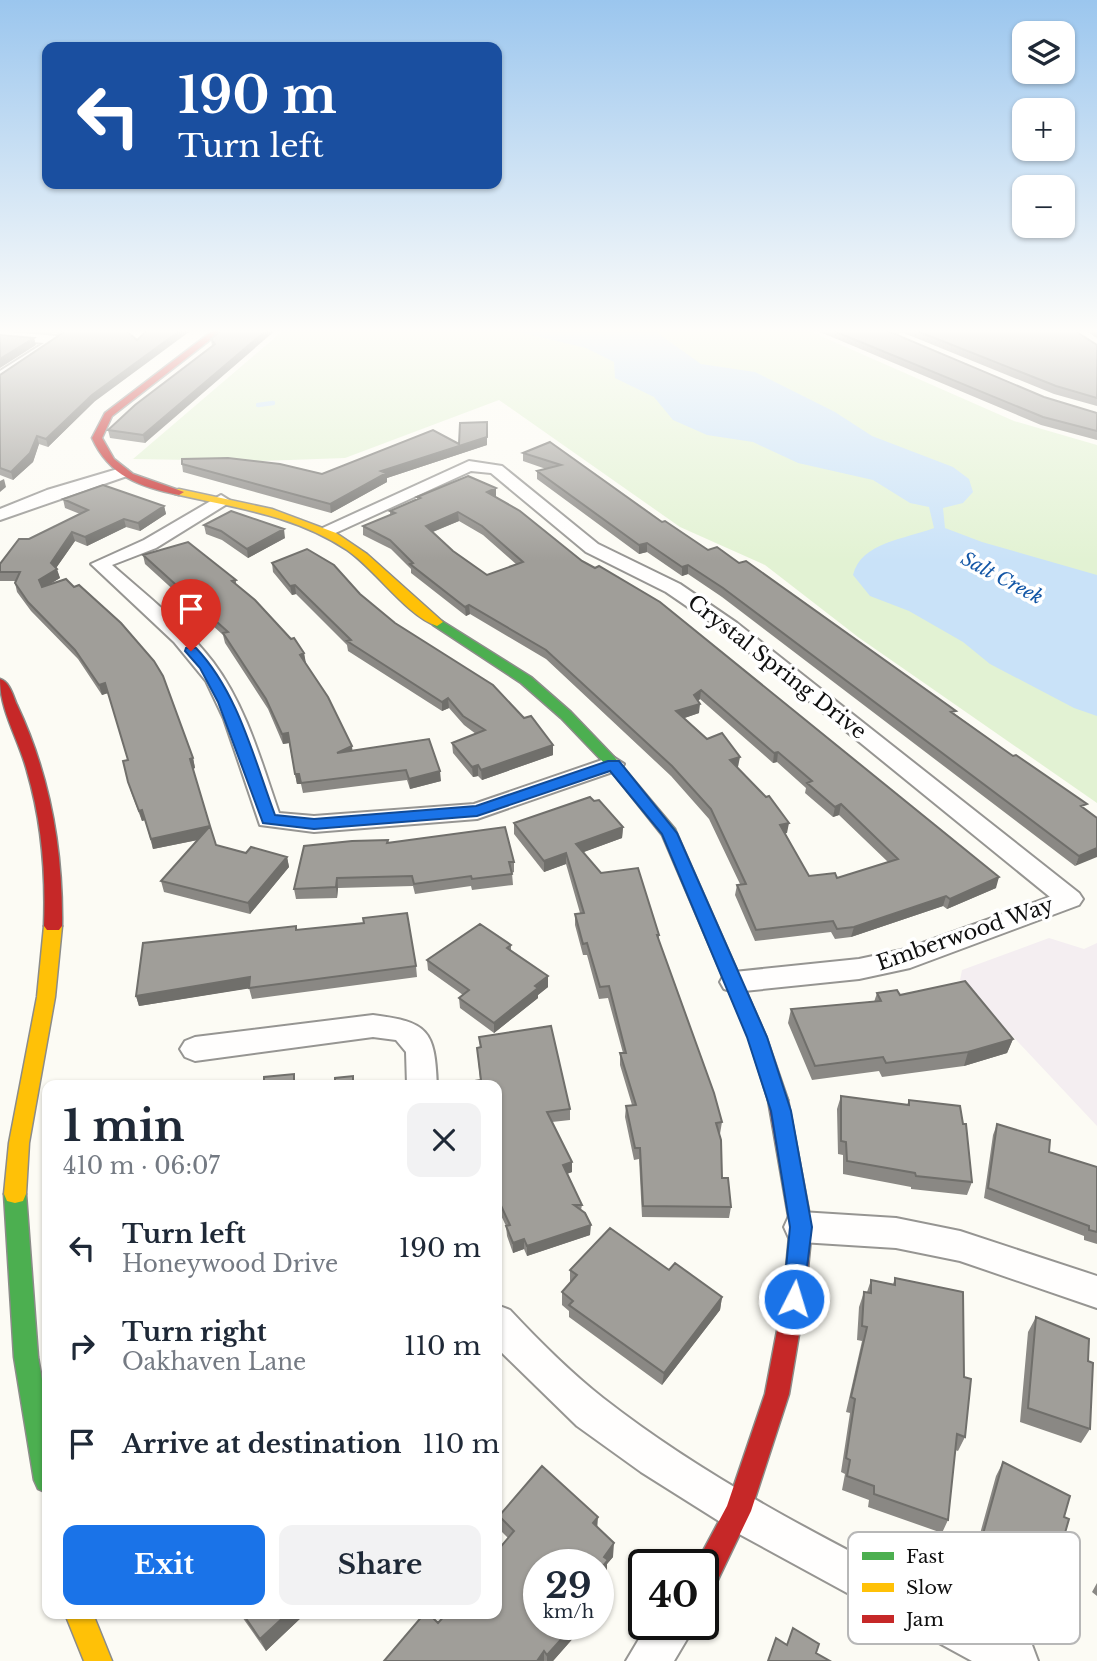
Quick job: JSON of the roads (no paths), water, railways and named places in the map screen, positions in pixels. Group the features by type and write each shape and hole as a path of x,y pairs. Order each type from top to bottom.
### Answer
{"street":[{"path":"119,407 100,425 97,438 102,452 121,473 152,487 275,511 325,531 354,549 421,611 526,680 566,715 613,765 669,833 757,1037 781,1111 801,1227 794,1299 778,1394 738,1511 719,1549"},
{"name":"Crystal Spring Drive","path":"325,531 469,466 496,469 508,476 592,548 673,588 730,627 1070,899"},
{"path":"0,516 53,494 121,473"},
{"path":"221,500 160,538 100,564 162,621 205,666 247,754 269,820 314,824 477,811 613,765"},
{"path":"0,683 18,716 41,778 52,858 55,912 47,982 16,1166 20,1297 42,1459"},
{"name":"Emberwood Way","path":"734,982 859,969 910,958 1070,899"},
{"path":"195,1049 373,1026 404,1030 421,1048 422,1080"},
{"path":"801,1227 896,1233 960,1246 1097,1292"},
{"path":"502,1327 544,1373 604,1424 738,1511 848,1570"},
{"path":"81,1619 98,1661"},
{"path":"648,1661 663,1640"},
{"path":"984,1644 1016,1661"}],"water":[{"name":"Salt Creek","path":"662,407 824,407 872,436 953,467 969,479 973,492 963,503 943,508 945,528 982,542 1097,575 1097,716 1074,708 990,664 963,642 909,611 870,596 853,575 865,555 875,549 934,528 929,507 910,503 873,480 798,463 753,442 707,435 673,420"}]}
